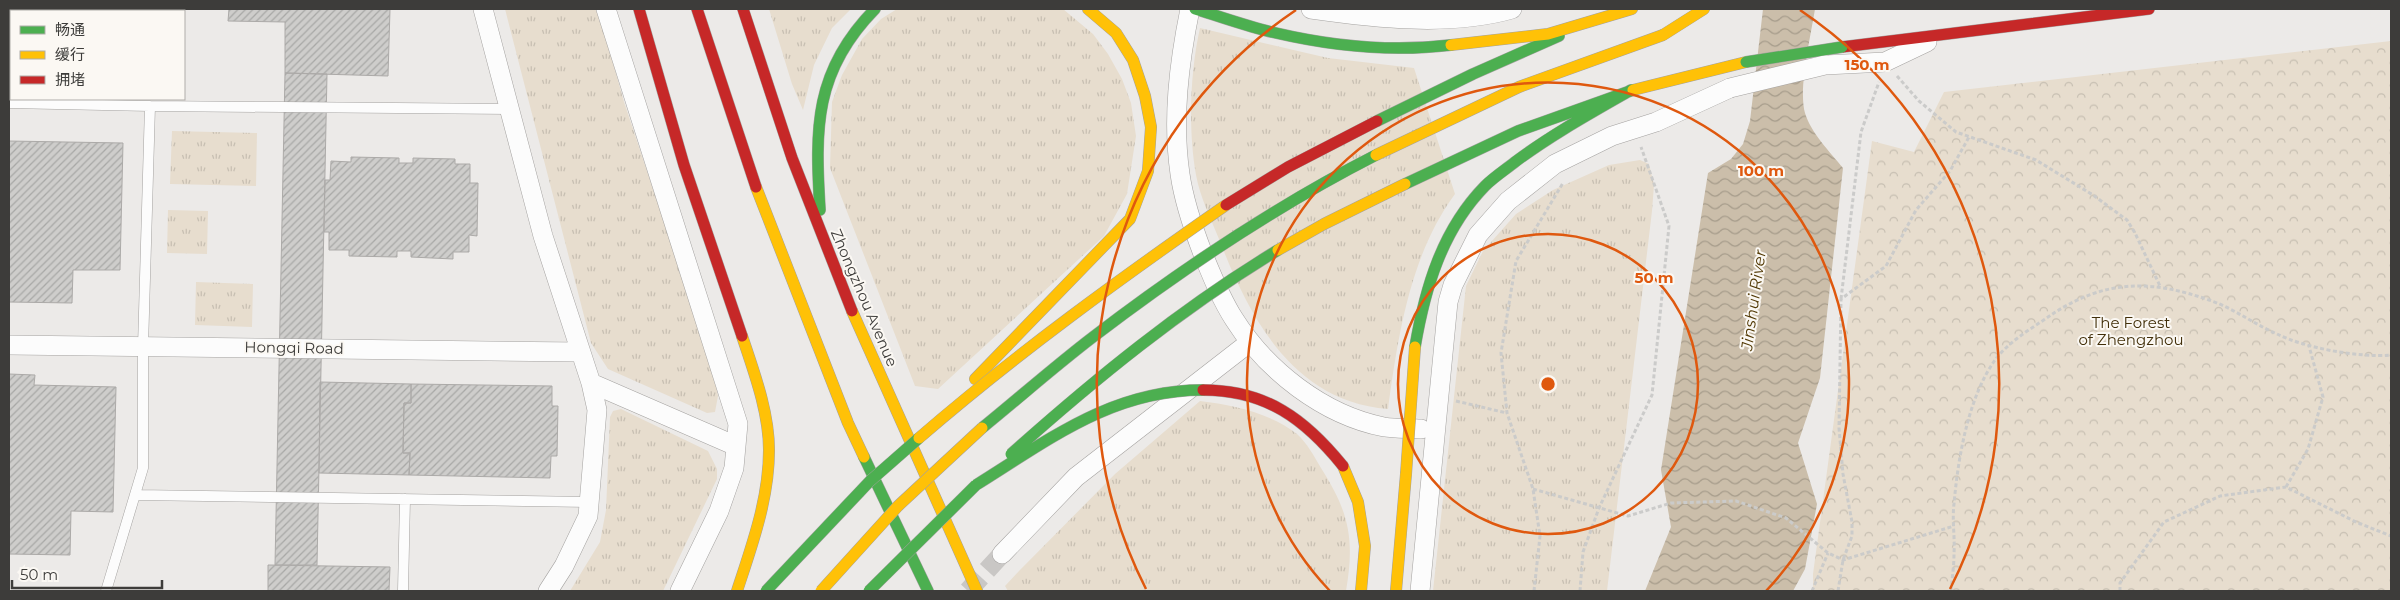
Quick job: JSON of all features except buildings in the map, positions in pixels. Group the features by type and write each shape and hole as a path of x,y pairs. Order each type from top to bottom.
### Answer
{"main road":[{"path":"639,9 684,165 754,373 765,417 769,450 764,498 759,523 737,591"},
{"path":"696,9 766,216 837,396 928,591"},
{"name":"Zhongzhou Avenue","path":"743,9 807,200 894,410 977,591"},
{"path":"822,236 818,184 818,124 828,75 850,34 875,9"},
{"path":"919,438 1130,219 1148,171 1151,127 1145,96 1133,60 1116,33 1088,9"},
{"path":"1195,9 1275,33 1326,43 1419,49 1548,34 1633,9"},
{"path":"766,591 870,481 980,385 1144,262 1228,204 1288,167 1464,78 1569,32 1633,9"},
{"path":"821,591 898,506 970,438 1092,337 1221,244 1336,175 1421,132 1520,87 1663,35 1704,9"},
{"path":"869,591 976,486 1076,396 1132,349 1193,304 1298,238 1405,184 1517,131 1632,90 1697,72 1746,62 1842,47 2149,9"},
{"path":"1396,591 1415,347 1420,314 1440,252 1455,224 1486,186 1540,142 1632,90"},
{"path":"976,486 1086,417 1132,400 1171,391 1223,390 1262,399 1289,412 1321,439 1343,466 1358,502 1365,546 1361,591"}],"street":[{"path":"484,9 543,236 579,352 591,383 596,410 588,516 576,543 548,591"},
{"path":"606,9 738,424 734,468 720,511 680,591"},
{"path":"1190,9 1178,82 1178,144 1184,196 1196,234 1215,282 1233,318 1250,342 1274,368 1305,392 1340,412 1385,427 1435,430"},
{"path":"1311,9 1391,19 1452,17 1498,13 1512,9"},
{"path":"1420,591 1448,302 1453,285 1478,235 1508,201 1555,164 1612,136 1656,122 1730,88 1825,65 1885,62 1942,35"},
{"path":"1002,554 1076,476 1250,342"},
{"name":"Hongqi Road","path":"9,345 579,352"},
{"path":"591,383 736,446"}],"lane":[{"path":"9,103 510,109"},
{"path":"106,591 143,468 143,346 150,106"},
{"path":"136,495 589,502"},
{"path":"403,591 405,499"}],"path":[{"path":"1838,591 1843,560 1852,536 1852,522 1843,474 1838,428 1841,299 1861,132 1885,62 1919,101 1956,132 2036,160 2109,206 2127,220 2135,232 2160,286"},
{"path":"1841,299 1886,266 1911,218 1950,171 1969,137"},
{"path":"1580,591 1583,552 1599,508 1652,395 1669,226 1641,146"},
{"path":"1534,591 1540,536 1532,488 1507,413 1501,353 1516,261 1563,186 1564,160"},
{"path":"1951,591 1954,506 1957,482 1969,418 1981,384 1996,359 2021,335 2070,303 2097,292 2121,286 2160,286 2212,301 2278,335 2310,346 2347,352 2391,355"},
{"path":"2286,487 2308,449 2324,397 2310,346"},
{"path":"1439,396 1507,413"},
{"path":"2120,591 2120,583 2164,522 2220,496 2286,487 2356,522 2391,536"},
{"path":"1532,488 1628,516 1671,503 1736,501 1786,518 1828,553 1843,560 1954,526"},
{"path":"1812,591 1828,553"}],"green space":[{"path":"505,9 598,9 624,102 713,369 718,396 715,412 707,413 608,369 591,343"},
{"path":"769,9 851,9 832,28 814,65 803,110 792,84"},
{"path":"897,9 1063,9 1093,34 1108,54 1122,79 1131,103 1136,136 1127,194 1104,236 938,389 915,386 830,168 832,102 842,75 862,39 881,19"},
{"path":"1200,28 1328,58 1414,68 1455,194 1427,243 1408,297 1396,353 1388,409 1355,403 1326,390 1301,373 1280,351 1261,326 1245,298 1206,208 1200,191 1193,158 1192,82"},
{"name":"The Forest of Zhengzhou","path":"2391,41 2391,591 1813,591 1813,574 1872,141 1914,152 1944,92"},
{"path":"172,131 257,133 256,186 170,184"},
{"path":"1640,160 1649,164 1654,185 1607,591 1433,591 1466,286 1483,251 1516,214 1553,190 1609,165"},
{"path":"168,210 208,211 207,254 167,253"},
{"path":"196,282 253,284 252,327 195,325"},
{"path":"1200,401 1225,405 1263,415 1286,427 1304,441 1338,498 1344,513 1350,556 1346,591 1008,591 1005,586 1115,474"},
{"path":"621,409 708,451 717,469 717,479 663,591 570,591 600,542 606,510 610,417 613,411"}],"water":[{"name":"Jinshui River","path":"1763,9 1815,9 1804,76 1803,103 1805,113 1816,135 1843,168 1820,378 1798,443 1817,504 1805,569 1793,591 1645,591 1671,527 1661,470 1708,173 1731,159 1743,144 1750,121"}],"tunnel":[{"path":"968,591 1002,554"}],"traffic: fast":[{"path":"820,210 818,180 819,127 829,78 840,55 855,32 875,9"},
{"path":"1195,9 1266,31 1297,38 1385,48 1451,45"},
{"path":"1377,121 1473,74 1559,36"},
{"path":"1746,62 1842,47"},
{"path":"1415,347 1424,303 1438,261 1457,221 1470,203 1488,183 1529,152 1631,90"},
{"path":"1405,184 1518,131 1633,90"},
{"path":"982,428 1093,337 1195,263 1302,195 1376,155"},
{"path":"1011,454 1107,372 1173,320 1242,272 1278,250"},
{"path":"976,485 1056,435 1083,420 1111,408 1140,398 1170,392 1203,390"},
{"path":"766,591 870,481 919,438"},
{"path":"864,457 928,591"},
{"path":"869,591 976,485"}],"traffic: slow":[{"path":"975,379 1130,219 1148,171 1151,127 1145,96 1133,60 1116,33 1088,9"},
{"path":"1451,45 1548,34 1632,9"},
{"path":"1663,35 1704,9"},
{"path":"1376,155 1519,87 1663,35"},
{"path":"1633,90 1746,62"},
{"path":"1278,250 1324,224 1405,184"},
{"path":"756,187 848,423 864,457"},
{"path":"919,438 993,376 1070,317 1226,205"},
{"path":"852,311 977,591"},
{"path":"737,591 763,504 769,450 764,407 742,336"},
{"path":"1406,474 1415,347"},
{"path":"821,591 898,506 982,428"},
{"path":"1343,466 1358,502 1365,546 1361,591"},
{"path":"1396,591 1406,474"}],"traffic: jam":[{"path":"639,9 684,165 742,336"},
{"path":"697,9 756,187"},
{"path":"743,9 792,158 852,311"},
{"path":"1842,47 2149,9"},
{"path":"1226,205 1288,167 1377,121"},
{"path":"1203,390 1226,391 1246,395 1282,410 1314,434 1343,466"}]}
